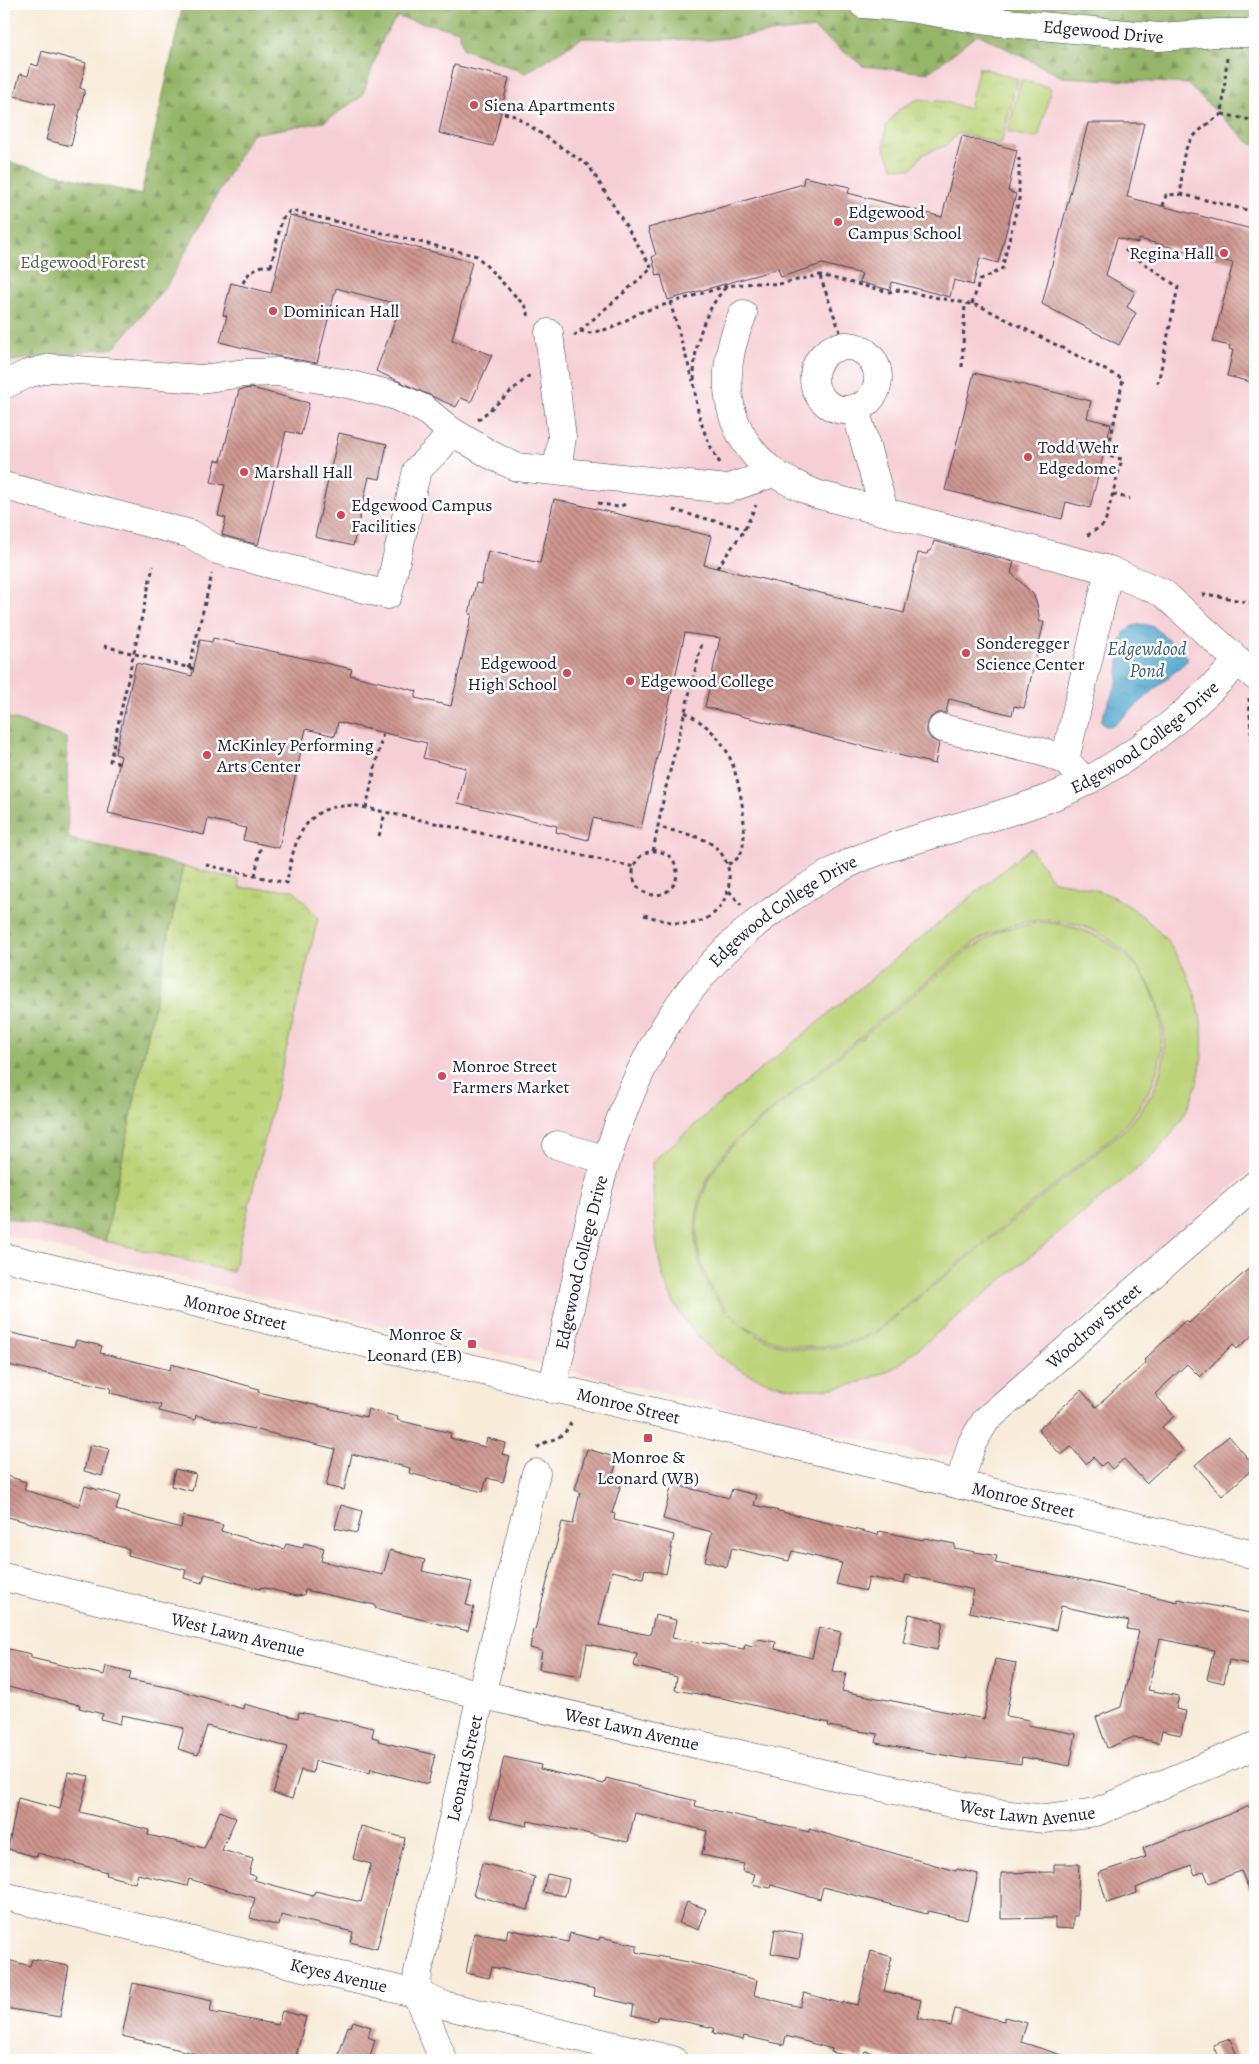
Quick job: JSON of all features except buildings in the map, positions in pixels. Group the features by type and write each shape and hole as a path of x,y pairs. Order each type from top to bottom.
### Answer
{"street":[{"name":"Edgewood Drive","path":"863,4 910,8 986,21 1159,37 1242,33"},
{"path":"743,314 734,333 727,369 730,408 746,444 773,473 816,494 1068,558 1109,570 1163,593 1248,676"},
{"path":"557,471 562,437 553,374 561,335"},
{"path":"845,346 855,347 864,351 876,367 878,377 872,396 855,408 845,409 825,401 815,382 815,371 822,357 835,348 845,346"},
{"path":"4,386 28,374 50,368 201,379 244,372 278,372 343,383 393,395 424,409 458,435 516,467 727,489 773,473"},
{"path":"855,408 884,510"},
{"path":"4,486 191,534 218,550 388,595 417,470 440,447 458,435"},
{"path":"1065,760 1109,570"},
{"name":"Edgewood College Drive","path":"552,1389 606,1160 625,1105 656,1037 688,991 713,962 754,922 819,878 874,853 1012,811 1054,796 1082,782 1149,741 1219,682 1248,676"},
{"path":"942,728 1043,752 1065,760 1074,768 1082,782"},
{"path":"557,1145 606,1160"},
{"name":"Woodrow Street","path":"959,1485 972,1443 986,1420 1255,1185"},
{"name":"Monroe Street","path":"4,1257 1255,1555"},
{"name":"Leonard Street","path":"443,2060 417,1994 418,1972 481,1695 536,1473"},
{"name":"West Lawn Avenue","path":"4,1577 481,1695 994,1813 1045,1819 1096,1812 1255,1746"},
{"name":"Keyes Avenue","path":"4,1896 417,1994 443,2006 672,2060"}],"path":[{"path":"1180,194 1182,159 1188,143 1198,130 1222,114 1242,33"},
{"path":"504,113 515,116 589,166 652,268 580,331"},
{"path":"1222,114 1255,121"},
{"path":"972,304 980,280 1002,268 1019,199 1019,158"},
{"path":"1163,206 1166,195 1180,194 1255,212 1252,229"},
{"path":"243,283 246,277 256,268 273,266 285,215 290,211 477,256 527,308 532,334 561,335 580,331 590,333 612,328 641,312 726,286 755,283 779,284 820,275 890,292 898,290 972,304 1123,379 1107,456 1122,459 1103,525 1072,546 1068,558"},
{"path":"1125,250 1178,287 1158,383"},
{"path":"820,275 845,346"},
{"path":"670,302 694,383"},
{"path":"962,367 965,303"},
{"path":"458,435 531,375 553,374"},
{"path":"1112,494 1130,499"},
{"path":"717,568 746,529 757,504 762,499"},
{"path":"589,501 618,507 634,500"},
{"path":"671,510 746,529"},
{"path":"1255,545 1252,554 1255,555"},
{"path":"189,668 218,550"},
{"path":"120,763 110,761 132,654 153,566"},
{"path":"1180,608 1192,596 1201,595 1220,595 1242,602 1255,603"},
{"path":"653,851 702,643"},
{"path":"104,646 194,669"},
{"path":"1248,676 1252,745"},
{"path":"685,712 714,733 724,746 742,798 744,836 741,854 736,860 727,865"},
{"path":"366,808 383,733"},
{"path":"206,865 287,883 291,856 306,823 329,808 353,806 634,867"},
{"path":"379,836 385,813"},
{"path":"644,915 684,924 700,922 709,917 723,904 729,891 730,878 727,865 719,852 709,842 658,827"},
{"path":"255,876 262,844"},
{"path":"653,851 666,854 676,865 677,879 669,891 656,896 643,892 634,881 634,867 641,856 653,851"},
{"path":"536,1473 534,1460 537,1448 544,1442 559,1439 566,1434 571,1423"}],"shaded area":[{"name":"Edgewood College","path":"183,4 1255,4 1255,1167 992,1399 956,1450 948,1456 931,1456 4,1235 4,161 141,195"}],"green space":[{"name":"Edgewood Forest","path":"183,4 1255,4 1255,145 1250,143 1187,84 1062,77 978,34 928,73 863,66 813,28 709,40 581,38 526,73 463,49 459,31 397,17 384,36 362,96 324,122 251,134 167,285 114,348 4,362 4,161 141,195"},
{"path":"979,67 1018,79 1001,144 958,133 947,145 923,154 911,169 893,167 884,147 886,126 899,109 918,99 946,102 969,109"},
{"path":"1021,80 1051,88 1038,139 1008,132"},
{"path":"4,716 67,738 68,838 183,866 105,1241 4,1217"},
{"path":"1030,848 1053,881 1079,885 1103,893 1119,900 1146,919 1168,943 1185,971 1197,1001 1202,1032 1201,1064 1193,1096 1177,1126 1162,1146 1144,1163 897,1366 871,1378 844,1386 825,1389 799,1388 773,1383 749,1374 726,1361 706,1345 688,1325 674,1303 660,1266 655,1222 652,1162 714,1108","holes":["1040,920 1077,924 1105,937 1124,952 1141,971 1153,992 1161,1015 1164,1040 1162,1065 1154,1089 1143,1108 1119,1134 876,1333 827,1348 783,1346 745,1328 717,1300 699,1263 696,1221 708,1178 739,1137 966,949 1001,929 1019,923"]},
{"path":"183,866 239,880 240,888 294,890 318,918 233,1272 105,1241"},
{"path":"1041,922 1081,930 1114,947 1139,970 1155,1000 1162,1032 1158,1067 1143,1101 1117,1133 876,1331 828,1346 784,1344 746,1327 718,1298 701,1262 697,1221 710,1179 740,1138 967,951 1001,930"}],"water":[{"name":"Edgewdood Pond","path":"1143,624 1154,627 1188,658 1187,661 1113,726 1105,726 1101,720 1117,683 1121,642 1125,631 1132,626"}],"place":[{"name":"Siena Apartments","path":"474,105"},
{"name":"Edgewood Campus School","path":"838,222"},
{"name":"Regina Hall","path":"1224,253"},
{"name":"Dominican Hall","path":"273,311"},
{"name":"Todd Wehr Edgedome","path":"1028,457"},
{"name":"Marshall Hall","path":"244,472"},
{"name":"Edgewood Campus Facilities","path":"341,515"},
{"name":"Sonderegger Science Center","path":"966,653"},
{"name":"Edgewood High School","path":"567,673"},
{"name":"Edgewood College","path":"630,681"},
{"name":"McKinley Performing Arts Center","path":"207,755"},
{"name":"Monroe Street Farmers Market","path":"442,1076"},
{"name":"Monroe & Leonard (EB)","path":"472,1344"},
{"name":"Monroe & Leonard (WB)","path":"648,1438"}]}
